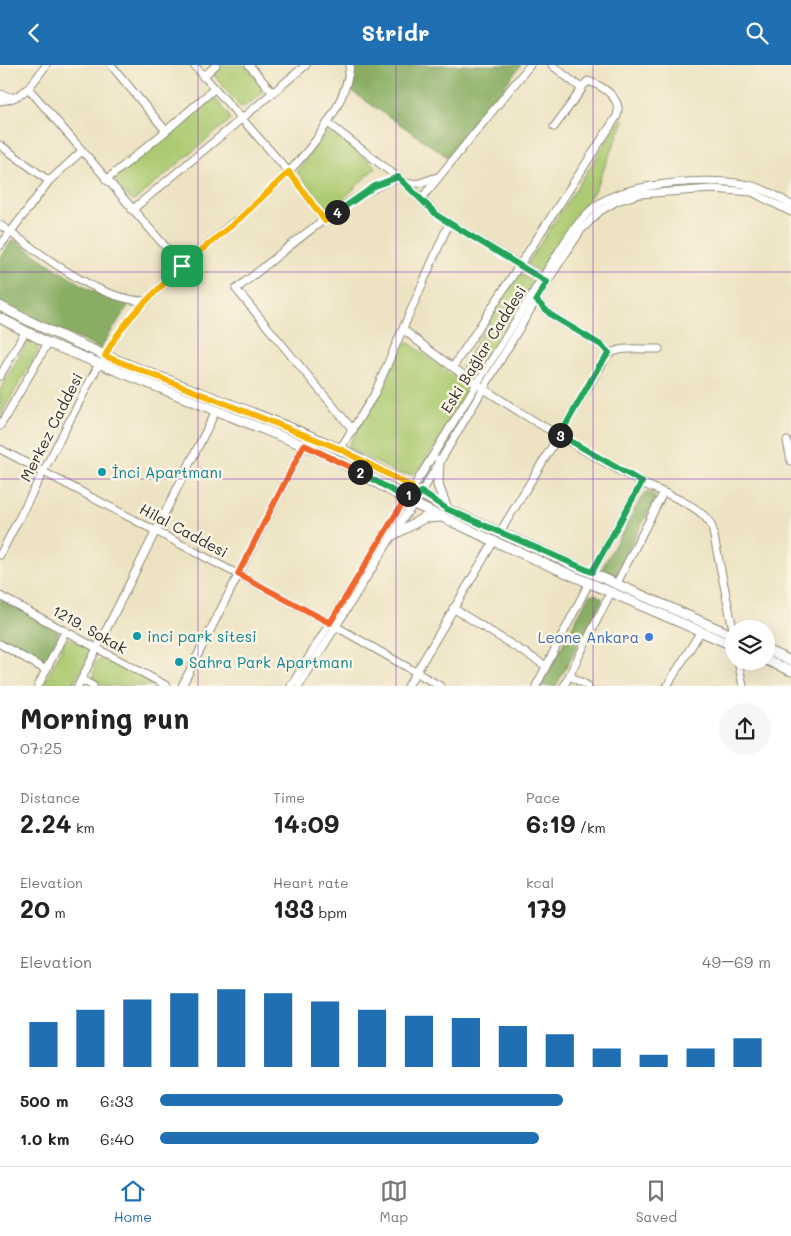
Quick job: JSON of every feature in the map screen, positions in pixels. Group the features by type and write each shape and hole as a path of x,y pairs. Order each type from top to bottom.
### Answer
{"main road":[{"path":"0,306 105,356 340,449 417,490 445,513 494,541 725,642"},
{"path":"0,319 48,343 304,445 356,470 410,501 500,532 725,631"},
{"path":"439,460 438,485 445,513"},
{"path":"393,535 424,518 445,513"},
{"path":"775,654 791,661"},
{"path":"775,664 791,671"}],"street":[{"path":"0,101 29,89 46,65"},
{"path":"111,65 166,131"},
{"path":"194,65 289,172 325,221"},
{"path":"203,77 216,65"},
{"path":"249,65 273,93"},
{"path":"132,210 240,118 306,65"},
{"path":"105,356 114,340 145,301 182,266 238,220 289,172 328,123 344,91 350,65"},
{"path":"421,199 530,65"},
{"path":"552,65 581,88"},
{"path":"453,367 617,116 619,108 614,97 588,81 554,127"},
{"path":"29,89 182,266"},
{"path":"106,180 214,89"},
{"path":"0,94 11,97"},
{"path":"328,123 398,177 431,211 545,280"},
{"path":"0,145 49,181"},
{"path":"0,246 49,181 82,151"},
{"path":"406,184 420,183 440,176"},
{"path":"353,430 236,289 325,221 375,186 398,177"},
{"name":"Eski Bağlar Caddesi","path":"291,686 333,624 417,490 545,280 571,232 585,215 607,198 631,189 702,182 735,183 765,190 791,205"},
{"name":"Eski Bağlar Caddesi","path":"417,490 439,460 480,387 536,300 545,280 585,224 607,206 627,197 640,194 695,190 736,190 766,198 791,212"},
{"path":"340,449 374,395 404,330 449,223"},
{"path":"0,225 90,285 120,296 145,301"},
{"path":"536,300 551,315 601,345 609,353"},
{"path":"404,330 480,387 642,482 700,511 709,519 731,620"},
{"path":"0,376 25,332"},
{"path":"0,426 48,343"},
{"path":"500,532 599,366 609,353 622,350 659,349"},
{"name":"Merkez Caddesi","path":"0,555 99,364"},
{"path":"93,686 80,683 216,411"},
{"path":"787,441 791,461"},
{"path":"182,686 304,445"},
{"name":"Hilal Caddesi","path":"0,449 333,624 440,686"},
{"path":"592,572 642,482"},
{"path":"617,583 663,493"},
{"path":"299,686 333,624 393,535 410,501"},
{"path":"408,686 494,541"},
{"path":"536,686 589,583"},
{"path":"564,686 611,592"},
{"name":"1219. Sokak","path":"0,596 167,686"},
{"path":"453,608 546,666"},
{"path":"667,686 701,631"},
{"path":"38,686 65,632"},
{"path":"0,644 46,670"},
{"path":"740,670 743,686"},
{"path":"570,676 588,686"}],"green space":[{"path":"221,65 244,65 262,85 262,93 245,106 239,106 213,74"},
{"path":"354,65 521,65 449,158 350,90"},
{"path":"210,96 213,96 229,115 230,120 134,201 131,200 115,181 115,178"},
{"path":"622,118 624,121 596,188 541,273 527,264"},
{"path":"329,129 376,167 328,214 297,171"},
{"path":"13,239 91,290 129,304 100,349 0,303 0,258"},
{"path":"520,273 534,282 476,377 461,367"},
{"path":"27,342 38,348 38,352 0,416 0,390"},
{"path":"409,343 465,385 468,392 424,464 413,474 399,474 347,447 379,396 403,345"},
{"path":"647,492 654,495 655,499 615,575 602,568 644,493"},
{"path":"595,594 602,598 602,601 556,686 541,686 589,595"},
{"path":"0,599 59,633 43,664 0,639"},
{"path":"67,637 88,648 90,654 72,686 43,686"},
{"path":"106,657 156,686 104,686 93,680 95,662"}],"place":[{"name":"İnci Apartmanı","path":"102,472"},
{"name":"inci park sitesi","path":"137,636"},
{"name":"Leone Ankara","path":"649,637"},
{"name":"Sahra Park Apartmanı","path":"179,662"}],"route":[{"path":"182,266 145,301 108,348 105,356 340,449 412,487 405,499 386,533 330,623 238,574 304,445 330,456 405,499 414,503 421,492 430,500 447,509 592,572 642,482 559,434 599,366 609,353 601,345 551,315 536,300 547,282 438,216 398,177 375,186 325,221 289,172 238,220 182,266"}]}
